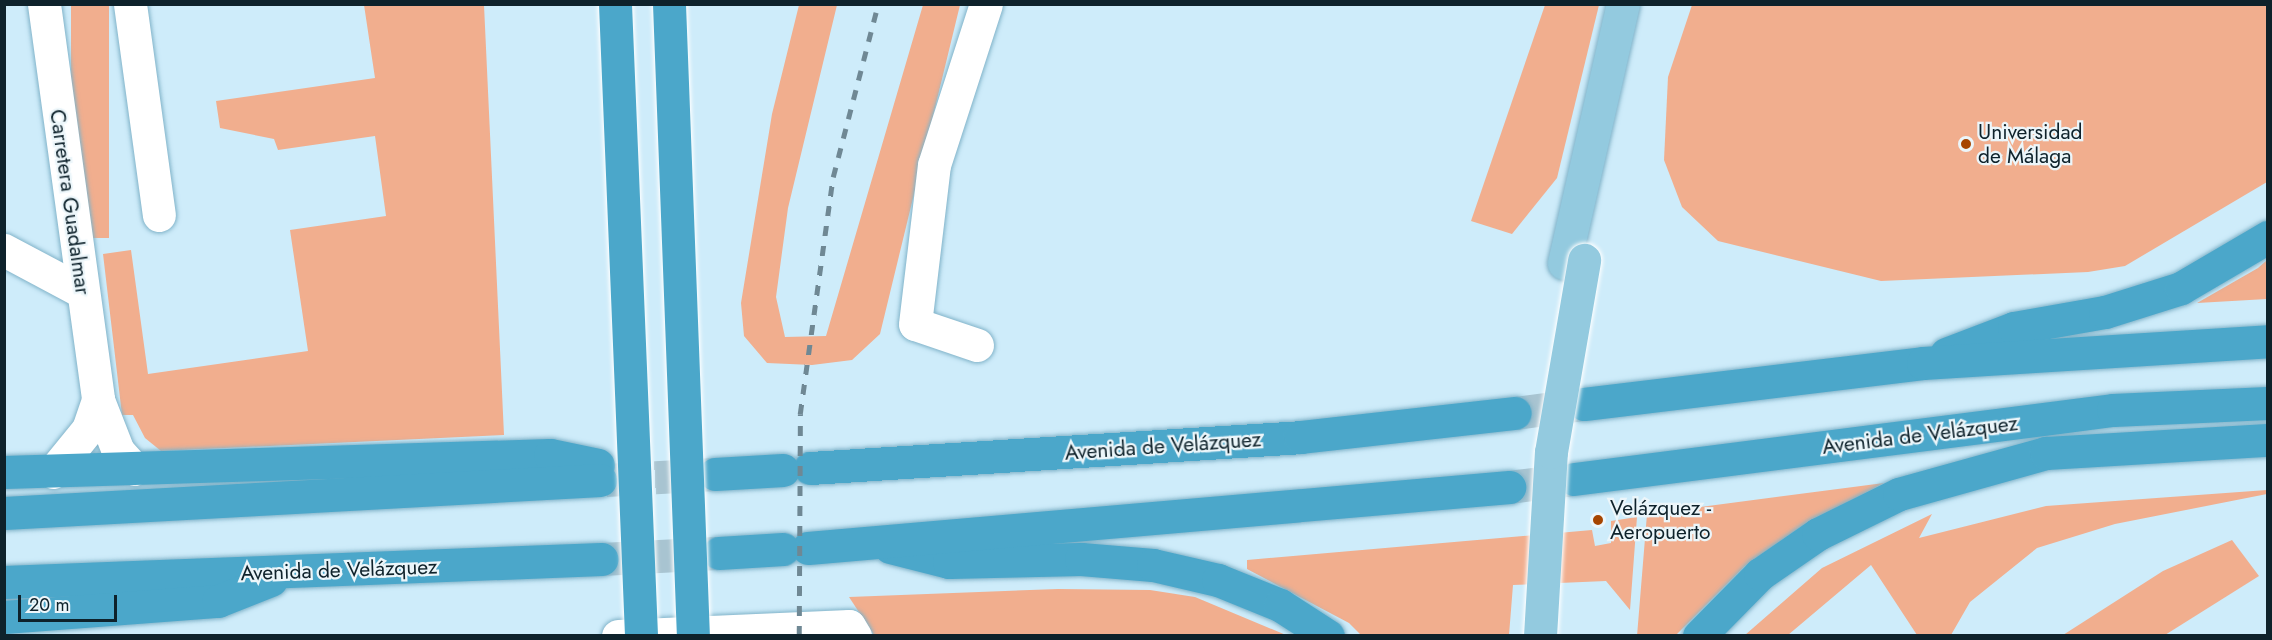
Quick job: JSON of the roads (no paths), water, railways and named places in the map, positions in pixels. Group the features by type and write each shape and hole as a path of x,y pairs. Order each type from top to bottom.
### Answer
{"highway":[{"path":"615,4 641,636"},
{"path":"669,4 693,636"},
{"path":"1923,363 2014,328 2105,312 2181,288 2268,237"},
{"path":"1584,404 1923,363 2268,341"},
{"name":"Avenida de Velázquez","path":"1574,479 2113,410 2268,404"},
{"name":"Avenida de Velázquez","path":"715,474 1300,437 1515,413"},
{"path":"1699,636 1760,574 1818,534 1899,494 2046,453 2268,440"},
{"path":"4,472 550,455 599,473 4,513"},
{"path":"719,553 879,545 943,534 1509,487"},
{"path":"879,545 949,562 1082,559 1153,565 1218,580 1280,605 1328,636"},
{"name":"Avenida de Velázquez","path":"4,582 209,572 283,575 602,559"},
{"path":"9,622 218,601 283,575"}],"main road":[{"path":"1521,636 1533,452 1574,261 1623,4"},
{"path":"1540,636 1551,452 1574,261 1645,4"}],"street":[{"name":"Carretera Guadalmar","path":"44,4 81,291 98,400 118,451 134,469"},
{"path":"130,4 159,215"},
{"path":"976,345 915,324 934,165 986,4"},
{"path":"4,250 81,291"},
{"name":"Carretera Guadalmar","path":"53,472 88,429 98,400"},
{"path":"618,636 849,626 855,636"}],"tunnel":[{"path":"1515,413 1584,404"},
{"path":"606,480 715,474"},
{"path":"1509,487 1574,479"},
{"path":"602,559 717,553"}],"railway":[{"path":"799,636 800,414 833,177 878,4"}],"place":[{"name":"Universidad de Málaga","path":"1966,144"},
{"name":"Velázquez - Aeropuerto","path":"1598,520"}]}
